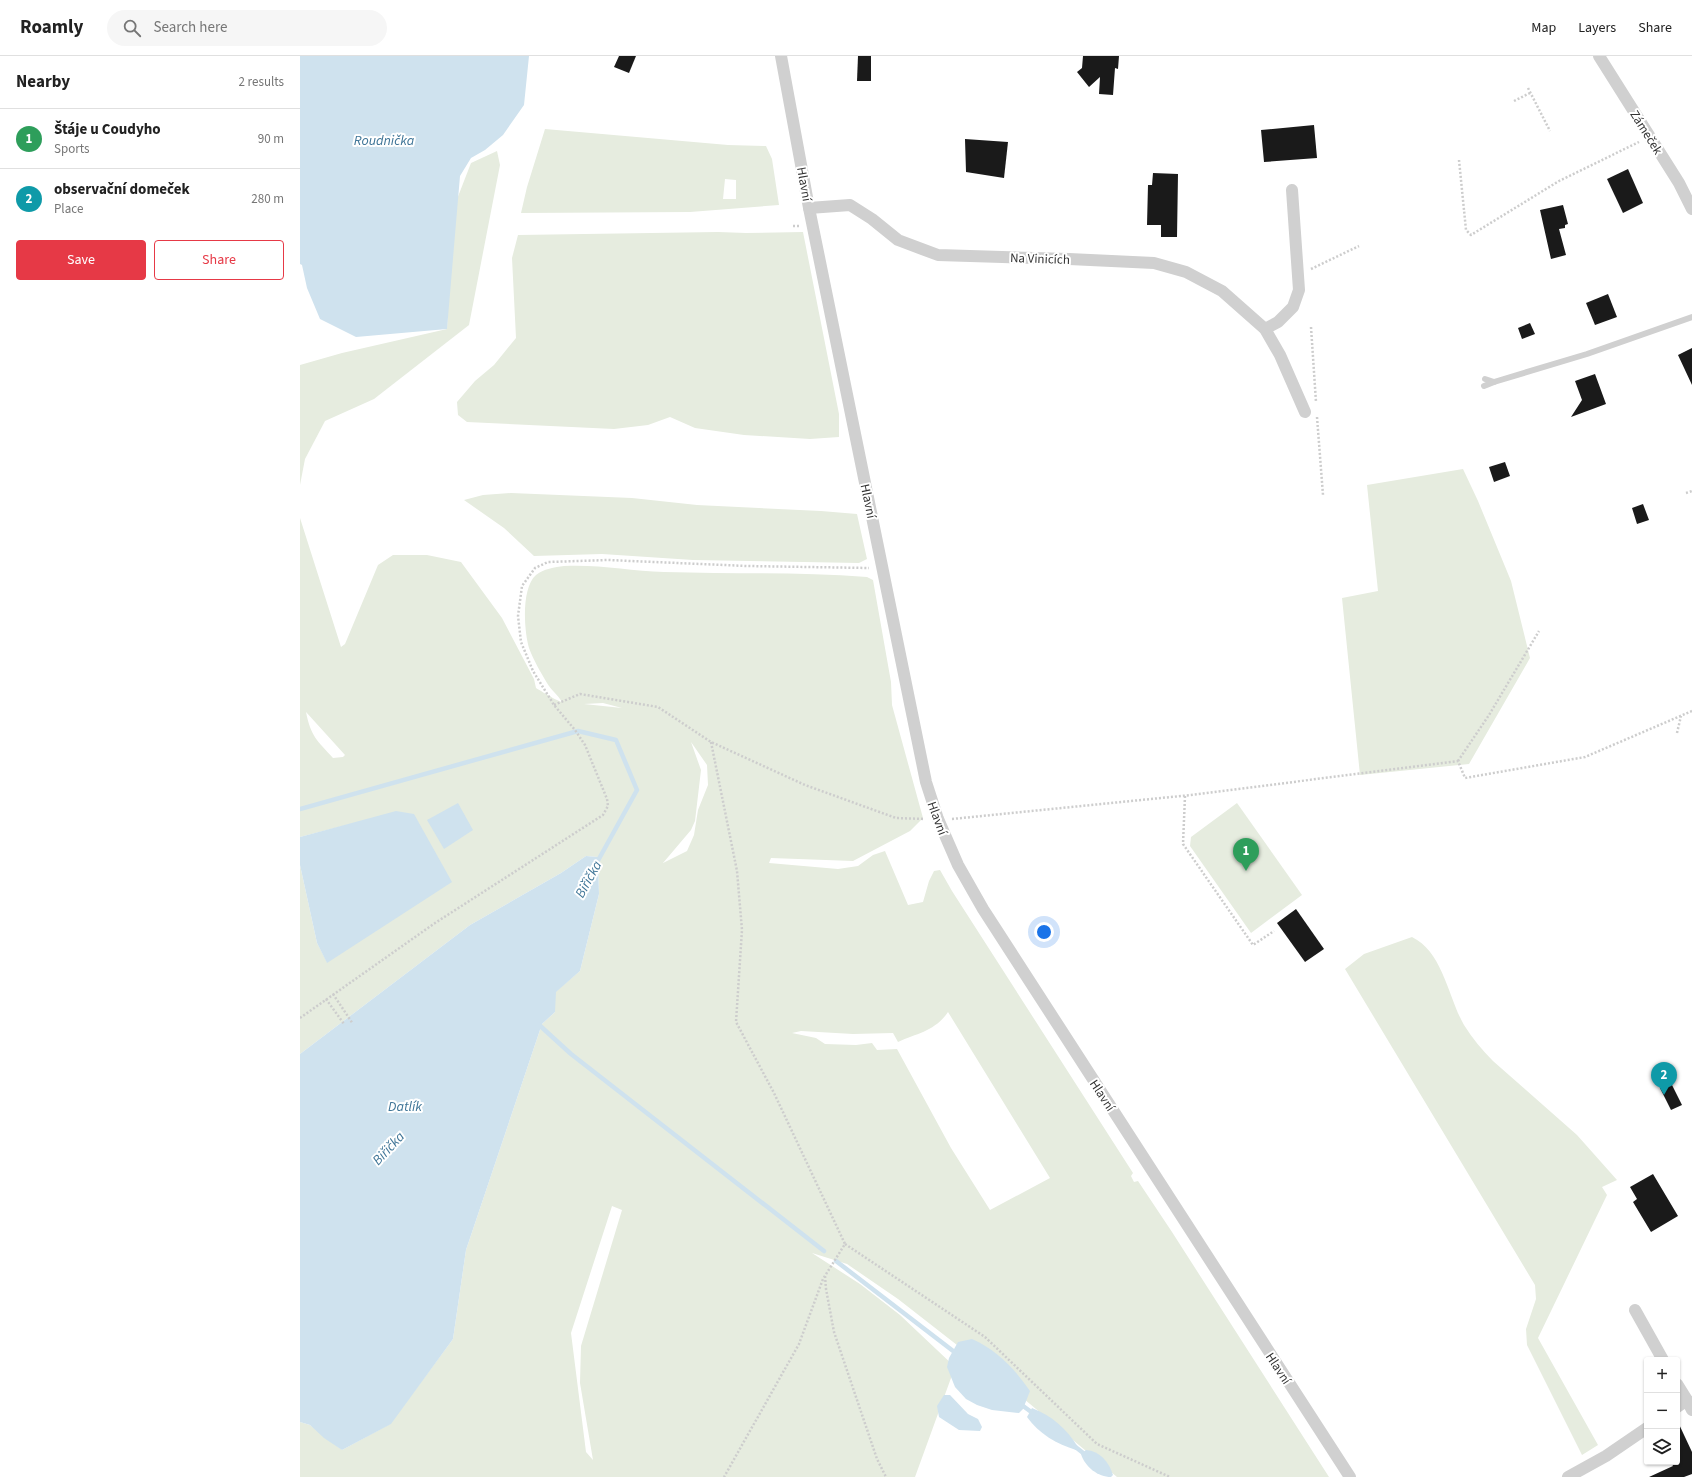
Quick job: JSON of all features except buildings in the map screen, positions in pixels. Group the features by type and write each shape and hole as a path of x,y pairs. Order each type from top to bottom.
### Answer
{"street":[{"name":"Hlavní","path":"781,56 809,208 926,782 938,819 958,865 983,909 1350,1477"},
{"name":"Zámeček","path":"1599,56 1678,183 1692,209"},
{"path":"1265,329 1278,322 1293,307 1299,290 1292,190"},
{"name":"Na Vinicích","path":"809,208 850,205 872,219 898,240 938,256 1069,259 1160,265 1186,272 1222,291 1265,329 1286,369 1304,412"},
{"path":"1635,1310 1662,1357"},
{"path":"1680,1392 1685,1406"},
{"path":"1568,1477 1606,1456 1646,1429"}],"lane":[{"path":"1484,386 1587,354 1692,317"},
{"path":"1485,379 1494,382"}],"path":[{"path":"1528,88 1550,131"},
{"path":"1514,101 1530,93"},
{"path":"1459,160 1466,230 1470,235 1559,181 1649,136"},
{"path":"1298,274 1359,246"},
{"path":"1686,493 1692,491"},
{"path":"300,1018 435,923 602,815 608,806 607,799 582,740 554,704 533,671 521,642 518,616 522,586 535,568 548,562 608,560 747,566 883,568"},
{"path":"554,704 580,694 658,707 711,742 805,785 896,818 957,819 1185,796 1458,761 1489,715 1539,631"},
{"path":"1458,761 1465,778 1585,757 1692,711"},
{"path":"1677,733 1681,716"},
{"path":"711,742 737,871 742,930 736,1022 774,1093 845,1244 985,1337 1097,1444 1170,1477"},
{"path":"1185,796 1183,844 1253,945 1274,931"},
{"path":"333,994 353,1024"},
{"path":"326,999 344,1024"},
{"path":"724,1477 799,1344 825,1275 845,1244"},
{"path":"825,1275 834,1332 877,1459 886,1477"}],"shaded area":[{"path":"545,129 728,145 766,146 772,159 779,205 690,212 521,213 527,187","holes":["725,179 736,180 736,199 723,199"]},
{"path":"497,151 500,165 469,325 374,399 325,421 305,459 300,485 300,365 342,353 447,329 452,212 471,163"},
{"path":"803,232 839,414 839,437 810,439 744,435 695,428 670,417 648,425 614,429 467,422 458,415 457,402 475,381 494,365 516,338 512,258 518,235"},
{"path":"1463,469 1511,581 1530,658 1469,764 1360,775 1342,598 1378,591 1367,485"},
{"path":"511,493 632,498 697,505 857,514 867,559 859,563 693,560 602,554 534,556 504,528 464,500 483,495"},
{"path":"300,518 341,647 345,644 378,565 393,555 427,555 461,562 502,618 534,679 536,688 562,702 542,675 527,641 525,610 528,590 531,581 536,575 546,570 564,566 589,566 664,572 842,575 867,577 873,580 891,682 892,705 923,818 910,831 853,861 771,858 769,863 838,869 858,866 873,855 885,851 908,905 923,902 929,881 934,871 940,870 1133,1173 1131,1176 1134,1182 1138,1181 1172,1232 1329,1477 1117,1477 998,1377 898,1299 847,1264 812,1253 860,1284 900,1315 955,1367 915,1477 300,1477 300,1422 310,1425 342,1450 390,1424 453,1339 466,1250 542,1024 555,1012 555,992 580,971 599,894 598,857 586,856 561,873 470,925 300,1054 300,865 317,943 327,962 354,823 300,837","holes":["603,703 622,708 584,704","306,712 345,755 343,757 333,758 315,738","691,742 707,765 708,785 698,810 694,835 687,851 663,863 691,830 695,821 701,770","948,1012 1050,1178 990,1210 951,1148 897,1049 877,1050 872,1043 856,1045 825,1044 816,1038 792,1033 801,1031 853,1034 893,1033 898,1042 926,1031 938,1023","612,1206 622,1210 581,1346 580,1383 593,1460 586,1452 571,1333"]},
{"path":"1237,803 1302,895 1251,933 1190,846 1191,837"},
{"path":"1412,937 1431,953 1438,964 1458,1014 1470,1035 1493,1061 1577,1135 1617,1180 1602,1187 1607,1195 1538,1338 1598,1445 1582,1455 1527,1345 1526,1329 1536,1299 1535,1285 1345,969 1364,954"}],"water":[{"name":"Roudnička","path":"300,56 529,56 524,105 503,135 485,150 471,158 460,176 447,329 356,337 320,319 307,288 302,265 300,264"},
{"path":"458,803 473,830 444,849 427,820"},
{"path":"396,811 414,814 452,882 327,963 317,943 300,865 300,837"},
{"name":"Datlík","path":"586,856 598,857 599,894 580,971 556,992 555,1012 542,1024 466,1250 453,1339 391,1424 342,1450 324,1438 310,1425 300,1422 300,1054 470,925 561,873"},
{"path":"972,1339 990,1349 1005,1361 1030,1391 1023,1409 1019,1413 992,1410 977,1405 966,1399 955,1387 947,1367 949,1358 958,1342"},
{"path":"944,1395 950,1395 968,1414 978,1419 982,1427 980,1431 959,1430 939,1417 937,1406"},
{"path":"1032,1408 1058,1423 1069,1434 1078,1447 1076,1450 1049,1438 1037,1428 1027,1417"},
{"path":"1086,1450 1096,1452 1103,1458 1111,1470 1113,1475 1111,1477 1101,1475 1089,1467 1081,1454"}],"waterway":[{"name":"Biřička","path":"300,809 578,731 616,740 637,790 595,866"},
{"path":"537,1023 571,1054 824,1251"},
{"path":"836,1261 957,1354"},
{"path":"1019,1403 1034,1414"},
{"path":"1073,1445 1087,1456"}],"place":[{"name":"Štáje u Coudyho","path":"1246,871"},
{"name":"observační domeček","path":"1664,1095"}]}
